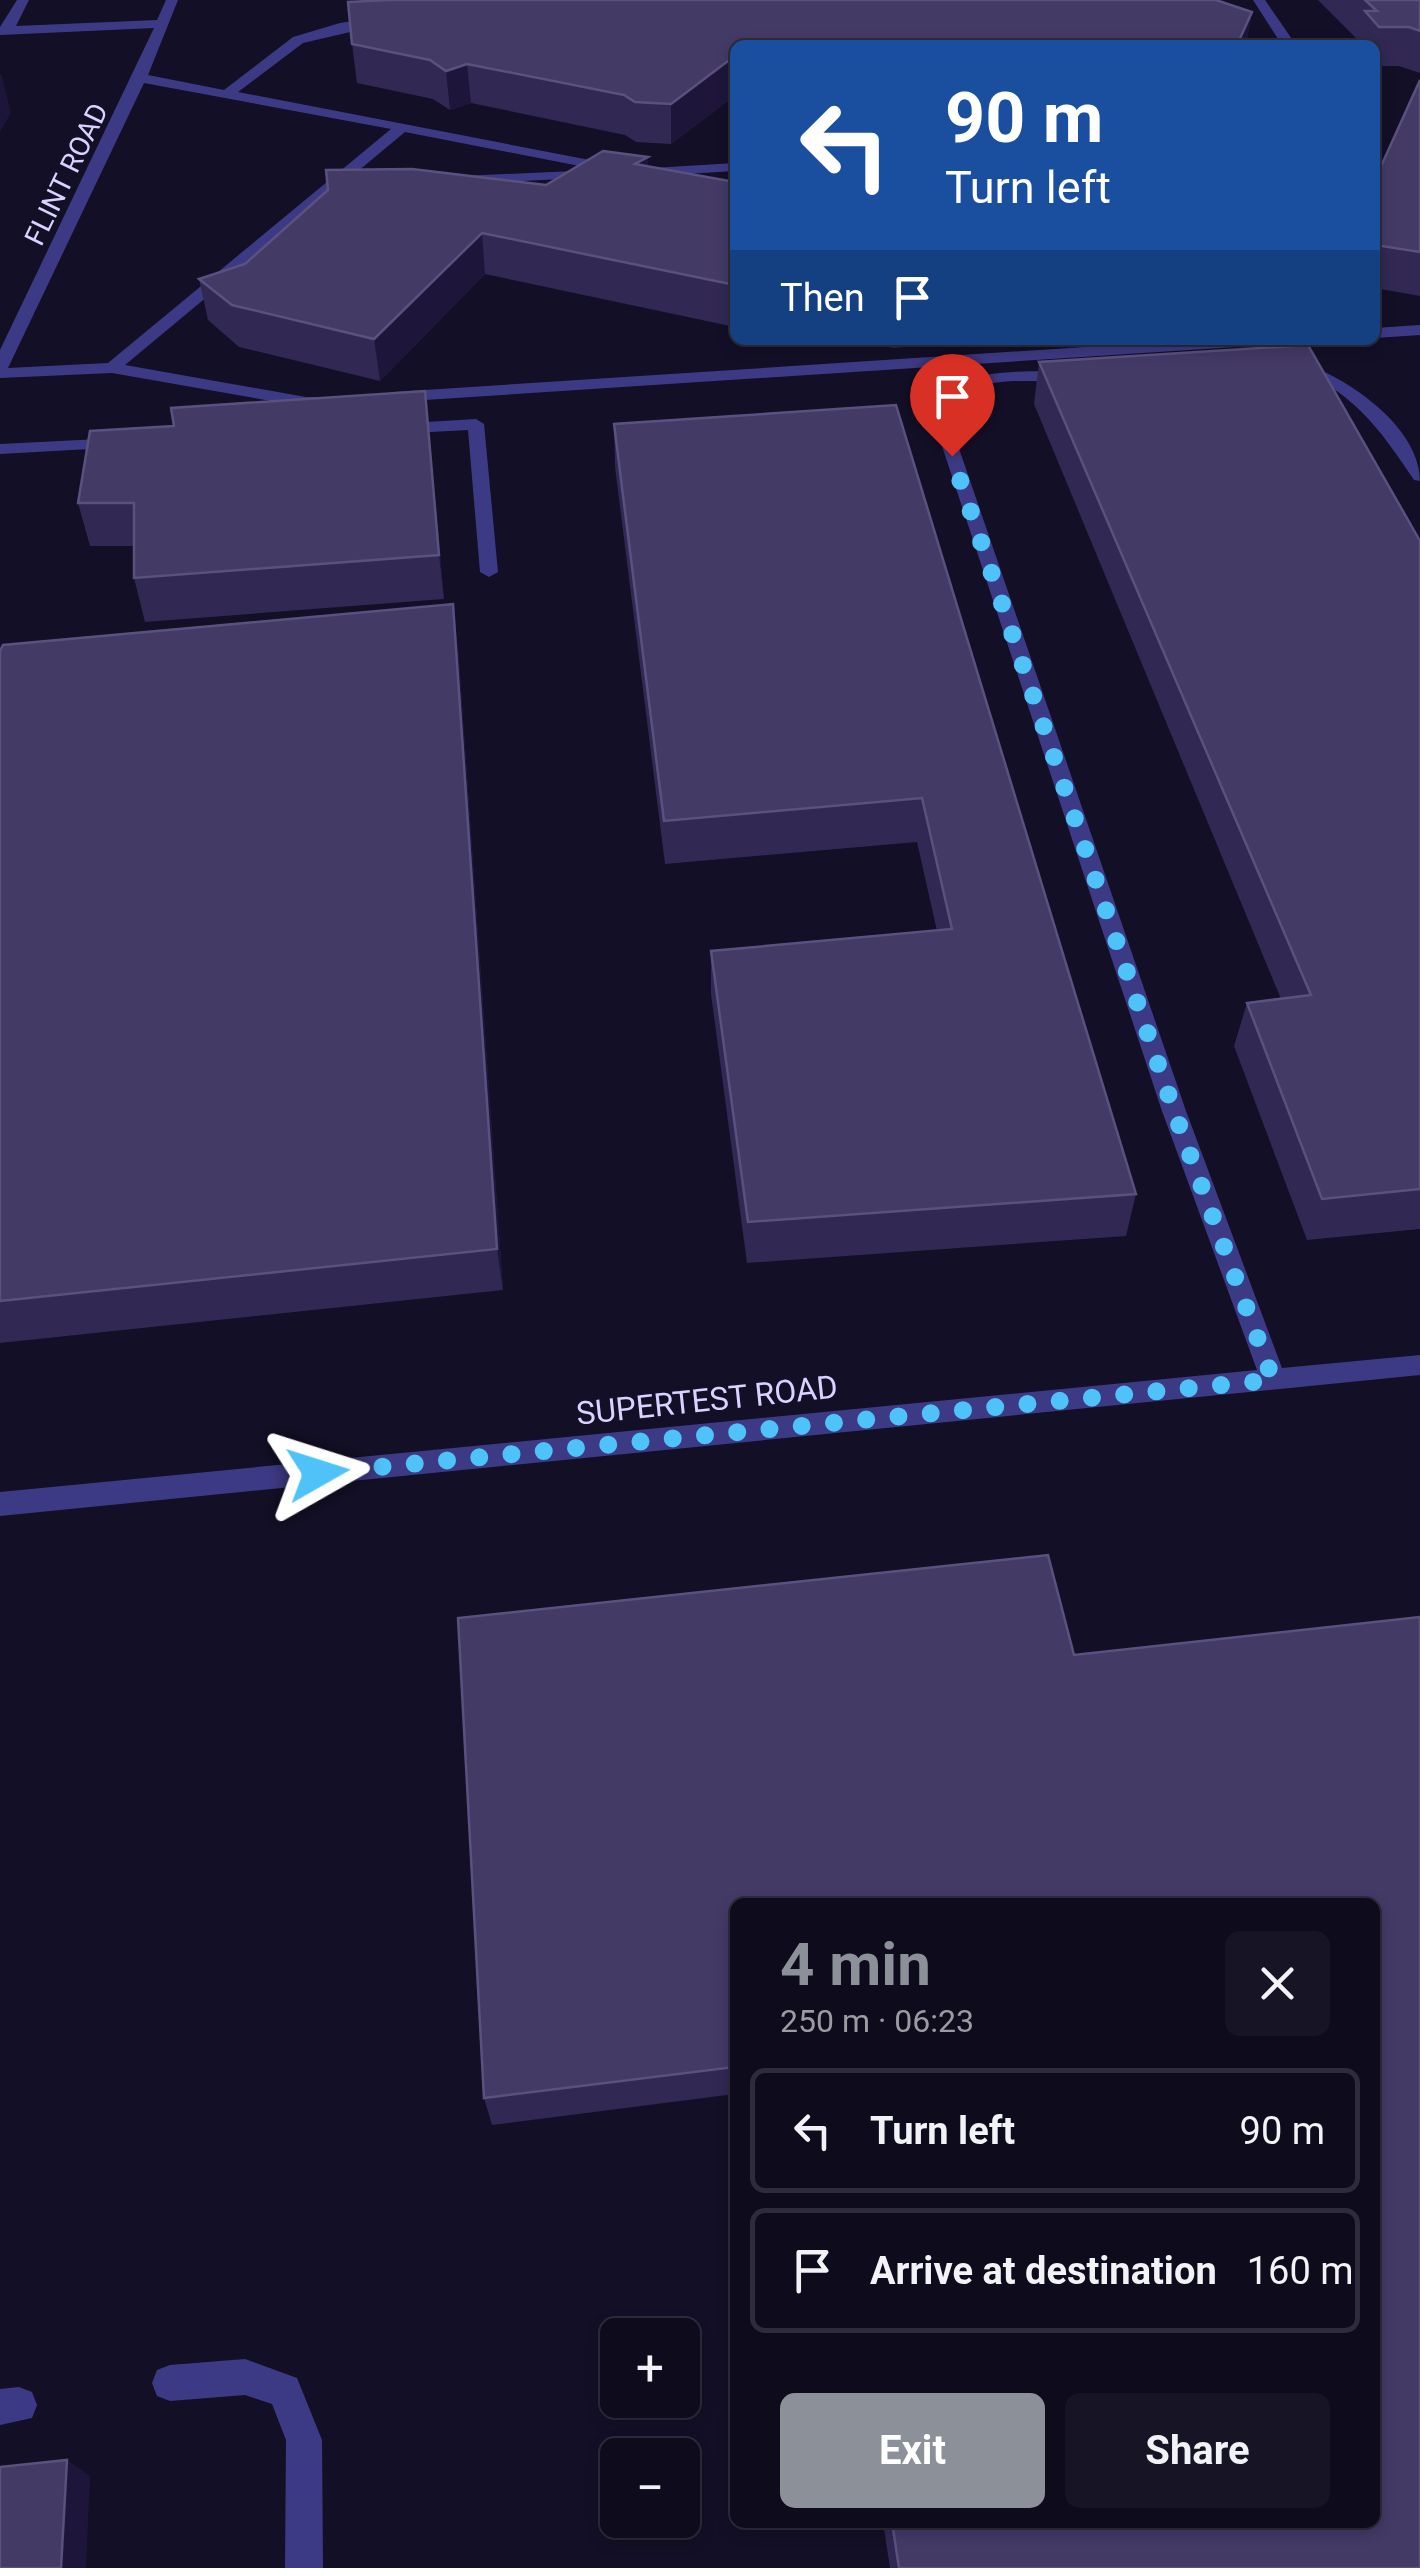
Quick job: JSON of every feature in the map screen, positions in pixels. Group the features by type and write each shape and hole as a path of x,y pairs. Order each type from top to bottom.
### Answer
{"street":[{"path":"4,31 24,0"},
{"name":"FLINT ROAD","path":"0,370 140,78 172,0"},
{"path":"1258,0 1286,40"},
{"path":"228,93 298,40 340,26 394,18"},
{"path":"4,31 162,24"},
{"path":"140,78 636,173"},
{"path":"112,368 402,126"},
{"path":"446,181 730,166"},
{"path":"331,186 350,185"},
{"path":"1380,333 1420,330"},
{"path":"385,397 1189,345"},
{"path":"1280,363 1313,369 1348,386 1385,425 1420,476"},
{"path":"0,370 112,368 306,402 346,400"},
{"path":"1081,375 982,381 969,386 956,392 946,410 945,430 1168,1093 1273,1380"},
{"path":"377,430 476,424 489,572"},
{"path":"0,449 139,442"},
{"name":"SUPERTEST ROAD","path":"0,1504 1420,1365"},
{"path":"170,2383 245,2377 284,2391 304,2440 304,2568"}],"building":[{"path":"1216,0 1252,12 1239,40 730,40 730,62 671,104 635,102 624,95 467,64 446,71 430,60 352,44 348,2"},
{"path":"1365,0 1420,0 1420,31 1379,27 1365,11 1377,11"},
{"path":"1420,80 1420,252 1380,246 1380,169"},
{"path":"603,151 648,157 635,164 730,181 730,284 482,233 374,339 232,305 199,279 245,264 328,190 326,170 412,169 546,185"},
{"path":"1308,345 1420,541 1420,1189 1322,1199 1247,1003 1311,995 1039,362"},
{"path":"425,391 439,555 134,578 134,503 78,503 90,431 174,426 171,408"},
{"path":"896,405 1136,1194 748,1222 711,951 952,929 922,798 664,821 614,424"},
{"path":"453,604 497,1249 0,1301 3,645"},
{"path":"1048,1555 1074,1655 1420,1617 1420,2568 899,2568 893,2528 1380,2528 1380,1898 730,1898 730,2068 484,2098 458,1618"},
{"path":"67,2460 61,2568 0,2568 0,2467"}],"route":[{"path":"318,1473 1273,1380 1174,1111 952,456"}]}
